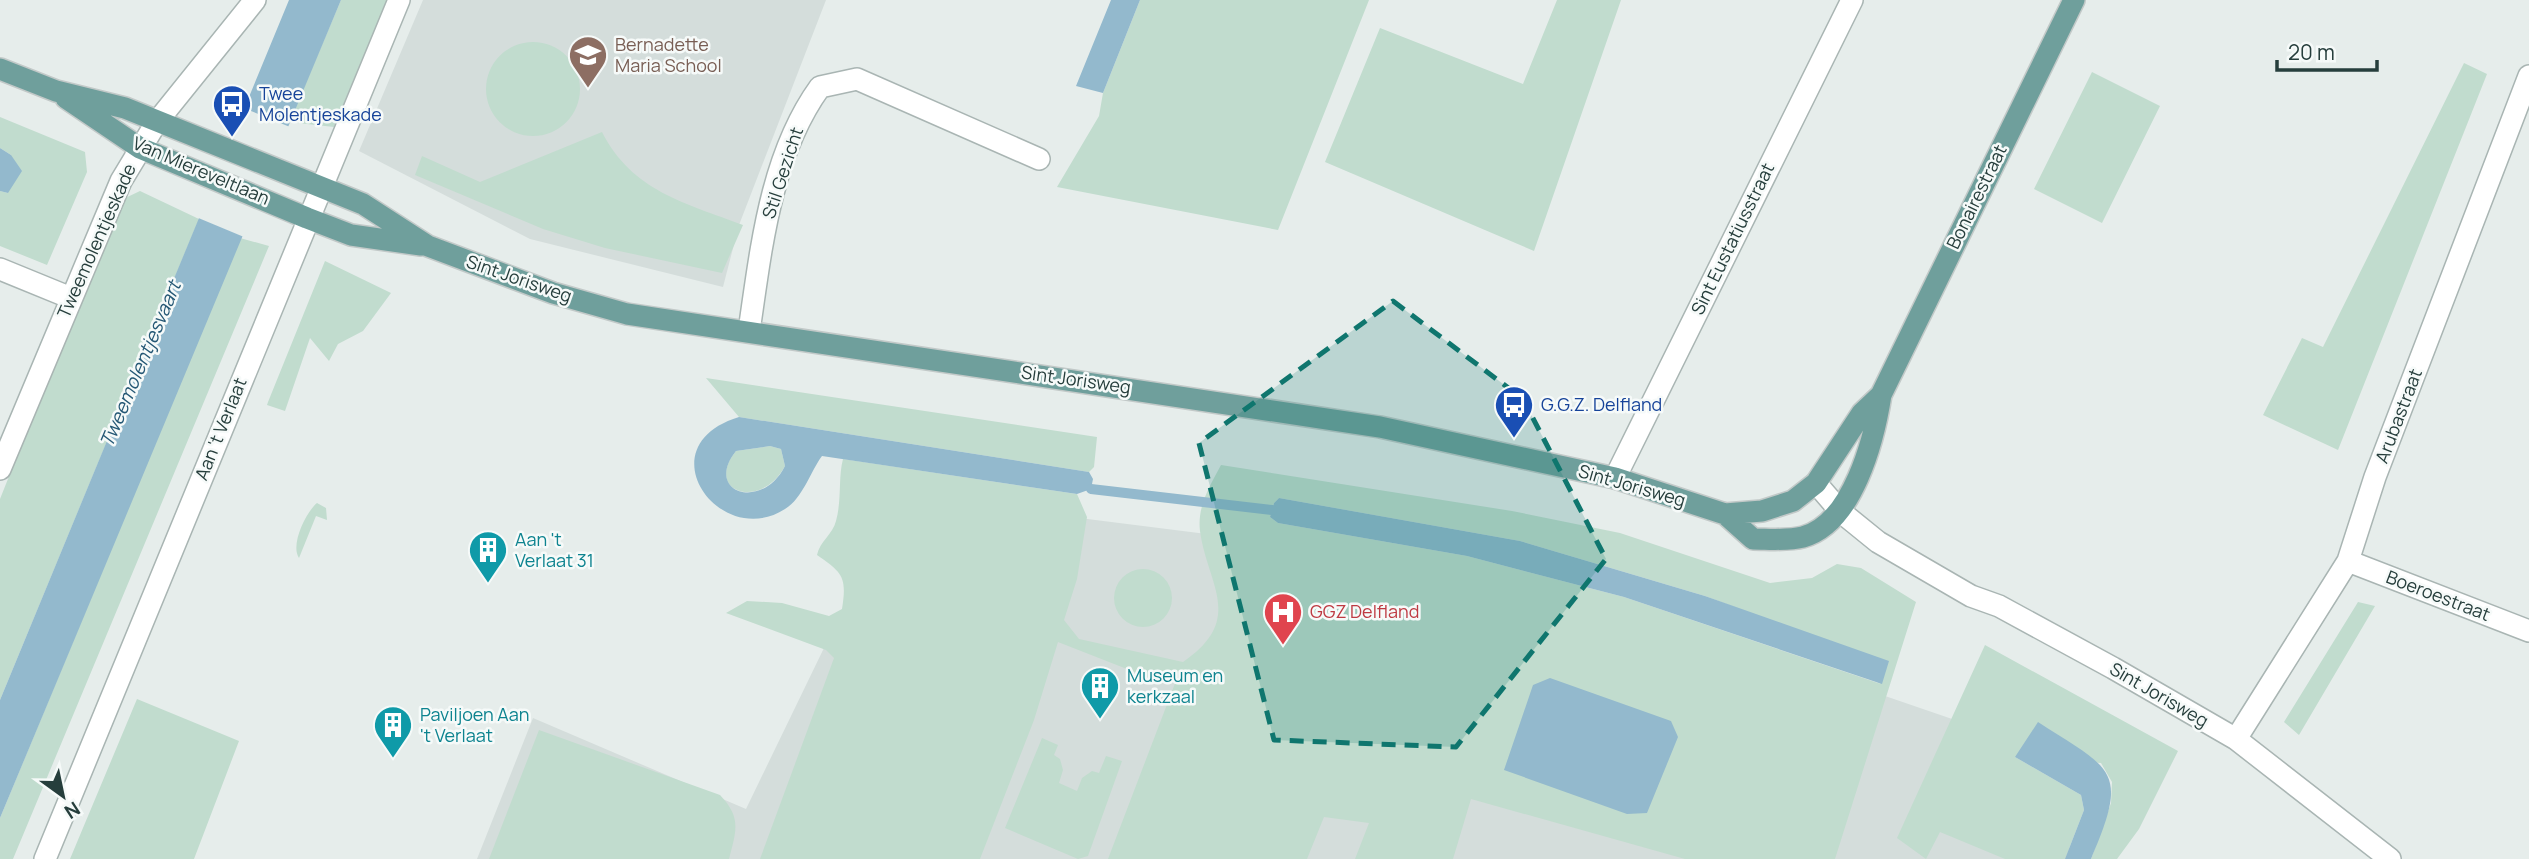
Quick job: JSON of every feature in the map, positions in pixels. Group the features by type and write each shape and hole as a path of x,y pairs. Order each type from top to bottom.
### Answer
{"main road":[{"name":"Bonairestraat","path":"1841,512 1875,438 1881,395 2074,0"},
{"name":"Van Miereveltlaan","path":"0,69 56,91 125,108 289,176"},
{"name":"Van Miereveltlaan","path":"56,91 140,148 277,203"},
{"name":"Sint Jorisweg","path":"289,176 363,204 428,246 553,293 627,314 1380,427 1615,478 1725,514 1762,511 1793,501 1816,483"},
{"name":"Sint Jorisweg","path":"277,203 351,235 428,246"},
{"name":"Bonairestraat","path":"1816,483 1862,413 1881,395"},
{"name":"Sint Jorisweg","path":"1725,514 1753,539 1804,537 1841,512"}],"street":[{"name":"Tweemolentjeskade","path":"0,469 121,181 156,122 255,0"},
{"name":"Aan 't Verlaat","path":"45,859 399,0"},
{"name":"Sint Eustatiusstraat","path":"1615,478 1852,0"},
{"name":"Stil Gezicht","path":"749,331 760,247 787,152 806,106 820,88 857,79 1039,159"},
{"name":"Arubastraat","path":"2236,739 2348,561 2375,477 2527,85"},
{"path":"0,269 71,298"},
{"name":"Sint Jorisweg","path":"1816,483 1841,512 1878,542 1971,596 1999,606 2073,646 2236,739 2390,859"},
{"name":"Boeroestraat","path":"2348,561 2529,631"}],"highlighted area":[{"path":"1393,301 1523,399 1606,559 1456,747 1274,740 1199,443"}],"shaded area":[{"name":"Bernadette Maria School","path":"423,0 826,0 739,225 723,287 530,239 359,151"},
{"name":"GGZ Delfland","path":"900,491 920,498 1532,575 1990,732 2077,859 477,859 533,718 746,809"}],"green space":[{"path":"341,0 387,0 334,127 289,122"},
{"path":"1140,0 1369,0 1278,230 1057,187 1099,116 1103,93"},
{"path":"1557,0 1621,0 1534,251 1325,162 1380,28 1523,84"},
{"path":"524,42 542,42 567,55 577,71 580,89 577,107 567,123 542,136 524,136 499,123 486,98 486,80 499,55"},
{"path":"2464,63 2487,74 2338,450 2263,415 2302,338 2323,347"},
{"path":"2092,72 2160,106 2102,223 2034,189"},
{"path":"0,117 85,152 87,172 47,265 0,246 0,191 8,193 11,155 0,148"},
{"path":"602,132 614,152 645,182 681,201 743,225 722,273 605,248 543,229 415,175 422,156 480,182"},
{"path":"140,191 199,219 0,700 0,499 119,201"},
{"path":"240,238 269,246 13,859 0,859 0,818"},
{"path":"325,261 391,293 363,331 338,344 329,361 310,338 285,411 267,405"},
{"path":"706,378 1097,437 1094,467 1089,472 739,417"},
{"path":"770,446 781,449 785,466 775,480 750,492 739,491 731,486 726,477 728,465 736,451"},
{"name":"GGZ Delfland","path":"843,459 1077,494 1087,517 1077,579 1064,620 1079,639 1183,662 1202,646 1213,631 1218,616 1218,600 1200,531 1200,513 1205,496 1221,465 1512,511 1620,533 1770,583 1812,578 1837,564 1861,568 1916,602 1835,859 1685,859 1471,799 1453,859 1355,859 1369,823 1324,817 1307,859 1108,859 1179,673 1155,680 1058,642 1034,720 980,859 760,859 834,658 826,650 726,613 747,601 782,603 829,616 842,609 844,590 841,577 817,555 836,521","holes":["1279,498 1520,541 1737,608 1881,684 1624,597 1467,556 1278,523 1270,517 1274,503"]},
{"path":"317,503 326,508 327,520 316,516 299,558 296,545 300,529"},
{"path":"1137,569 1149,569 1164,577 1172,592 1172,604 1164,619 1149,627 1137,627 1122,619 1114,604 1114,592 1122,577"},
{"path":"2358,602 2375,606 2299,735 2284,722"},
{"path":"1985,645 2178,751 2139,829 2117,859 2091,859 2111,803 2112,782 2101,763 2015,757 2081,795 2084,810 2065,859 2005,859 1940,832 1926,859 1897,838"},
{"path":"137,699 239,741 194,859 70,859"},
{"path":"539,730 720,795 732,811 735,825 729,859 489,859"},
{"path":"1042,738 1058,745 1054,755 1060,759 1063,770 1059,783 1077,791 1082,778 1092,771 1099,773 1106,756 1122,761 1088,856 1078,859 1005,828"}],"water":[{"name":"Tweemolentjesvaart","path":"289,0 341,0 0,818 0,700"},
{"path":"1111,0 1140,0 1103,93 1076,86"},
{"path":"0,148 11,155 22,171 8,193 0,191"},
{"path":"739,417 1089,472 1093,479 1091,489 1077,494 822,456 801,492 785,509 760,518 737,516 717,506 702,490 695,470 697,450 711,431","holes":["770,446 781,449 785,466 775,480 763,489 740,491 731,486 726,477 728,465 736,451"]},
{"path":"1279,498 1520,541 1705,596 1889,661 1882,684 1624,597 1467,556 1278,523 1270,517 1274,503"},
{"path":"1550,678 1671,721 1678,737 1647,813 1627,814 1504,770 1533,685"},
{"path":"2038,722 2083,751 2098,763 2107,775 2111,789 2110,806 2091,859 2065,859 2084,810 2081,795 2015,757"}],"pier":[{"path":"241,107 290,127 244,237 196,217"}],"waterway":[{"path":"1091,489 1272,510"}],"place":[{"name":"Bernadette Maria School","path":"588,89"},
{"name":"Twee Molentjeskade","path":"232,138"},
{"name":"G.G.Z. Delfland","path":"1514,439"},
{"name":"Aan 't Verlaat 31","path":"488,584"},
{"name":"GGZ Delfland","path":"1283,646"},
{"name":"Museum en kerkzaal","path":"1100,720"},
{"name":"Paviljoen Aan 't Verlaat","path":"393,759"}]}
